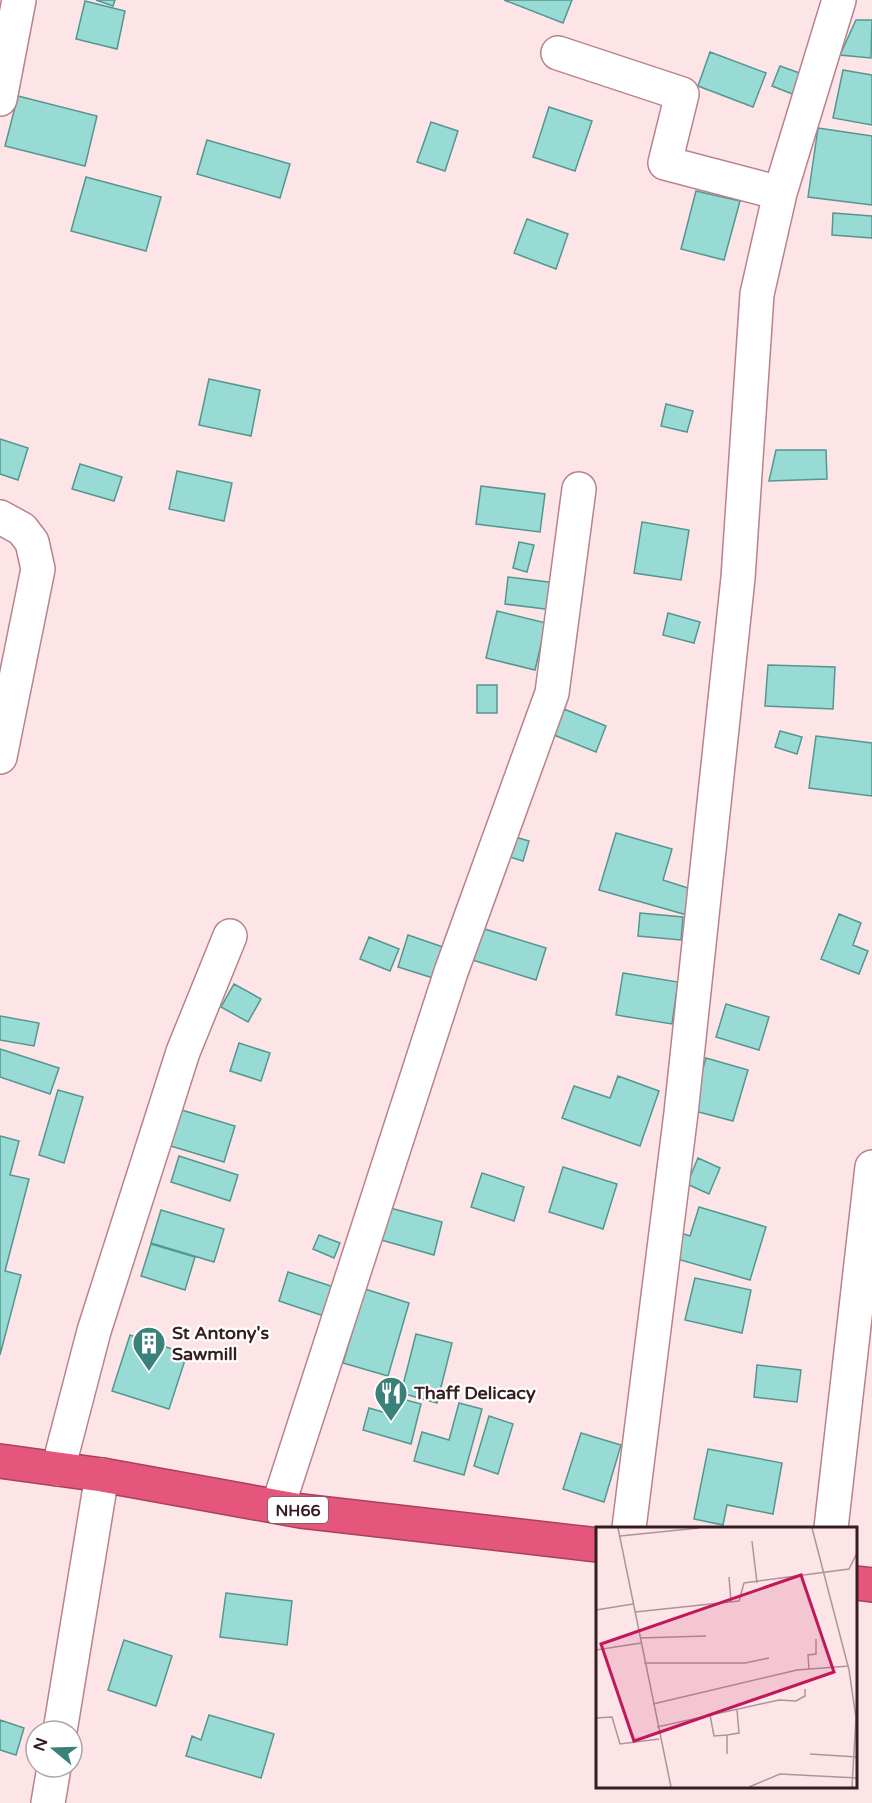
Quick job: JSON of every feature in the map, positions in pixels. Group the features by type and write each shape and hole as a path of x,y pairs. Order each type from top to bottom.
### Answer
{"highway":[{"name":"NH66","path":"0,1461 102,1475 301,1511 596,1545"},
{"path":"857,1583 872,1586"}],"street":[{"path":"0,99 19,0"},
{"path":"629,1527 681,1113 736,590 757,294 780,193 839,0"},
{"path":"558,53 682,94 665,163 780,193"},
{"path":"278,1506 451,972 552,693 579,489"},
{"path":"0,518 22,529 32,542 38,569 12,631 0,757"},
{"path":"57,1469 94,1331 179,1063 230,936"},
{"path":"831,1527 872,1167"},
{"path":"62,1719 102,1475"},
{"path":"48,1803 52,1779"}],"building":[{"path":"96,0 115,0 113,6"},
{"path":"504,0 572,0 563,23"},
{"path":"85,1 125,11 117,49 76,39"},
{"path":"856,20 872,20 871,58 840,55"},
{"path":"710,52 766,73 753,107 698,86"},
{"path":"780,66 808,76 800,97 772,86"},
{"path":"843,70 872,75 872,125 833,118"},
{"path":"18,96 97,116 85,166 5,146"},
{"path":"549,107 592,121 575,171 533,157"},
{"path":"431,122 458,131 445,171 417,162"},
{"path":"818,128 872,136 872,205 808,197"},
{"path":"207,140 290,164 280,198 197,174"},
{"path":"86,177 161,197 146,251 71,231"},
{"path":"696,191 740,201 724,260 681,249"},
{"path":"833,213 872,216 872,238 832,235"},
{"path":"527,219 568,234 556,269 514,253"},
{"path":"209,379 260,390 251,436 199,425"},
{"path":"666,404 693,411 687,432 661,426"},
{"path":"0,439 28,448 18,480 0,474"},
{"path":"776,450 826,450 827,479 769,481"},
{"path":"80,464 122,477 114,501 72,489"},
{"path":"177,471 232,483 224,521 169,509"},
{"path":"481,486 545,494 540,532 476,524"},
{"path":"642,522 689,530 681,580 634,573"},
{"path":"519,542 534,545 527,572 513,568"},
{"path":"508,577 556,583 553,610 505,604"},
{"path":"497,611 546,623 535,670 486,658"},
{"path":"668,613 700,622 694,643 663,635"},
{"path":"768,665 835,667 833,709 765,706"},
{"path":"477,685 497,685 497,713 477,713"},
{"path":"564,709 606,726 596,752 554,735"},
{"path":"780,731 802,737 797,754 775,747"},
{"path":"816,736 872,743 872,796 809,788"},
{"path":"616,833 672,849 663,880 694,890 687,915 599,890"},
{"path":"505,834 529,841 523,861 500,854"},
{"path":"640,913 683,917 681,940 638,936"},
{"path":"839,914 861,923 853,945 868,951 859,974 821,959"},
{"path":"475,926 546,948 536,980 466,958"},
{"path":"408,935 443,947 433,978 398,967"},
{"path":"369,937 399,949 390,971 360,959"},
{"path":"623,973 678,982 672,1024 616,1015"},
{"path":"234,984 261,999 248,1022 221,1007"},
{"path":"726,1004 769,1017 759,1050 716,1037"},
{"path":"0,1016 39,1023 34,1046 0,1040"},
{"path":"239,1043 270,1053 261,1081 230,1071"},
{"path":"0,1049 59,1068 50,1094 0,1077"},
{"path":"706,1058 748,1070 733,1121 691,1110"},
{"path":"618,1076 659,1091 640,1146 562,1118 574,1086 610,1098"},
{"path":"58,1090 83,1097 64,1163 39,1155"},
{"path":"175,1108 235,1126 224,1162 164,1144"},
{"path":"0,1136 19,1141 10,1175 29,1179 5,1271 21,1275 0,1355"},
{"path":"179,1156 238,1175 230,1201 171,1182"},
{"path":"698,1158 720,1168 709,1194 687,1184"},
{"path":"563,1167 617,1184 603,1229 549,1212"},
{"path":"482,1173 524,1187 514,1221 471,1207"},
{"path":"383,1206 442,1222 434,1255 374,1238"},
{"path":"699,1207 766,1227 750,1280 667,1256 675,1231 690,1236"},
{"path":"161,1210 224,1229 214,1262 151,1243"},
{"path":"319,1235 340,1243 334,1258 313,1249"},
{"path":"151,1244 195,1257 185,1290 141,1276"},
{"path":"288,1272 334,1287 324,1316 279,1301"},
{"path":"695,1278 751,1290 742,1333 685,1320"},
{"path":"365,1289 409,1303 388,1376 343,1363"},
{"path":"416,1334 452,1343 437,1403 401,1393"},
{"name":"St Antony's Sawmill","path":"130,1335 187,1354 169,1409 112,1391"},
{"path":"757,1365 801,1370 797,1402 754,1397"},
{"name":"Thaff Delicacy","path":"391,1396 421,1404 411,1444 363,1430 369,1408 386,1413"},
{"path":"459,1403 482,1409 464,1475 414,1461 422,1432 449,1440"},
{"path":"489,1416 513,1424 498,1474 474,1466"},
{"path":"581,1433 621,1445 604,1502 563,1489"},
{"path":"708,1449 782,1463 773,1514 727,1505 723,1525 694,1519"},
{"path":"226,1593 292,1601 287,1645 220,1637"},
{"path":"124,1640 172,1656 156,1706 108,1690"},
{"path":"209,1715 274,1734 261,1778 186,1756 192,1736 201,1740"},
{"path":"0,1720 24,1728 16,1755 0,1750"}],"place":[{"name":"St Antony's Sawmill","path":"149,1372"},
{"name":"Thaff Delicacy","path":"391,1422"}]}
